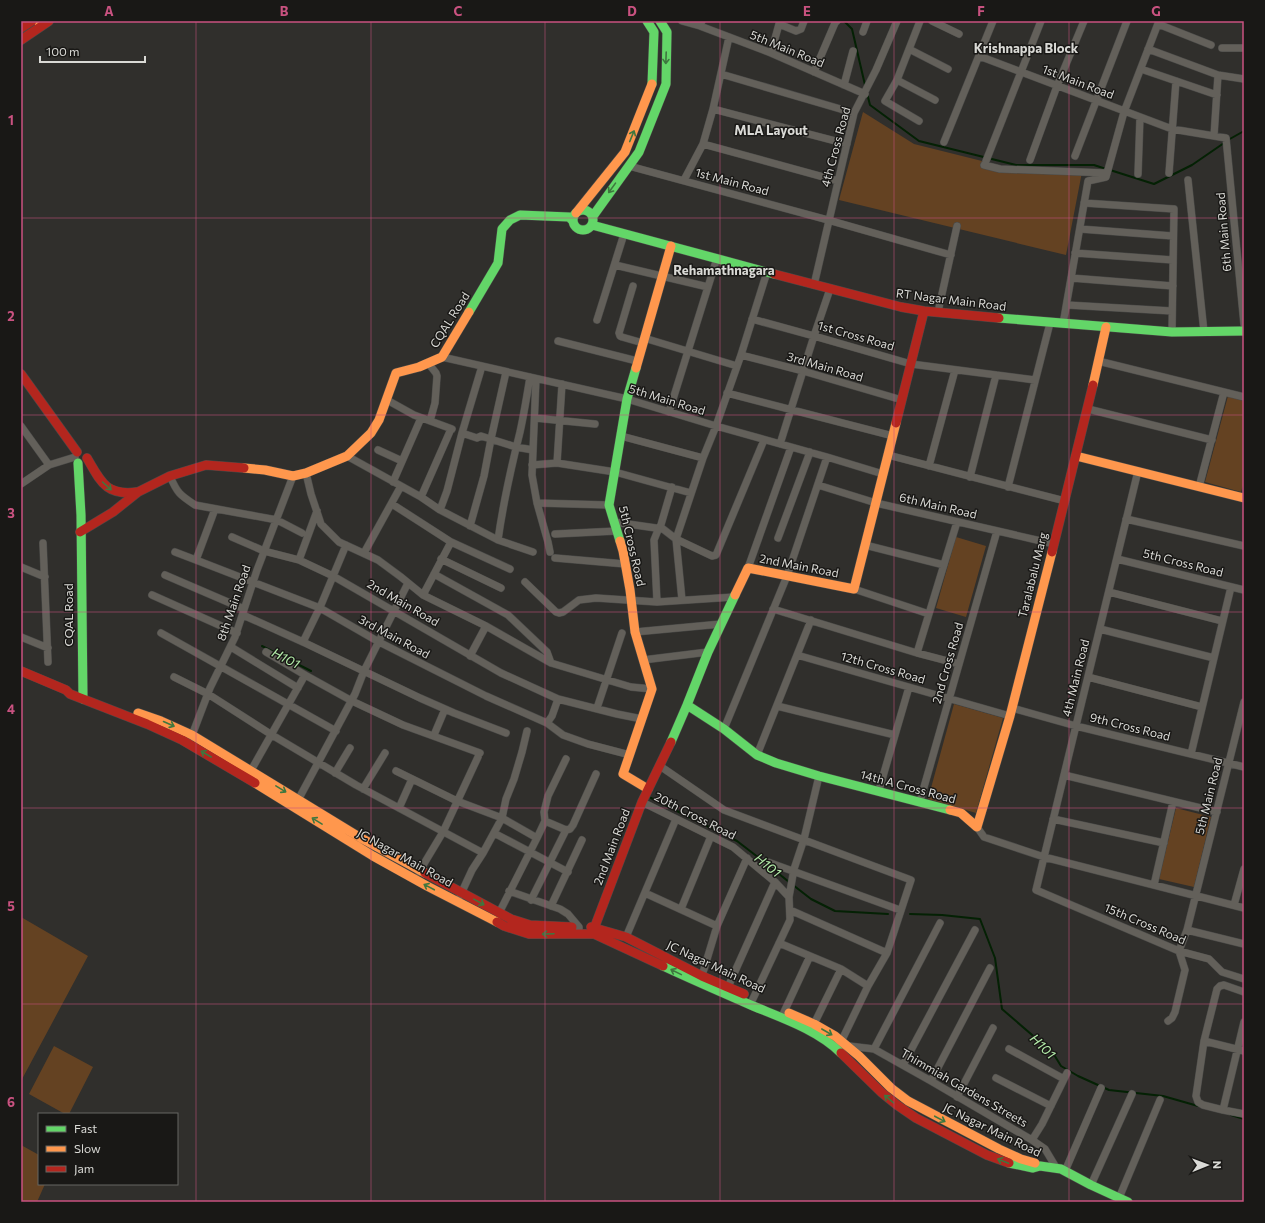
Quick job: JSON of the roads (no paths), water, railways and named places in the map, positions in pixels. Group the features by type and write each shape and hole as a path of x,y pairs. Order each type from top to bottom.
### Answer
{"main road":[{"path":"21,28 32,21"},
{"path":"647,21 654,32 652,84 625,152 575,217 576,227 581,230 588,230 592,220 639,152 666,84 667,32 660,21"},
{"path":"21,40 43,23"},
{"path":"575,217 581,210 586,210 592,220"},
{"name":"CQAL Road","path":"80,532 113,512 138,492 170,476 206,465 265,470 293,476 306,473 347,456 370,433 379,420 396,373 442,357 498,263 502,229 510,220 520,215 575,217"},
{"name":"RT Nagar Main Road","path":"592,220 624,234 814,285 901,307 924,311 1050,323 1172,332 1244,331"},
{"name":"5th Cross Road","path":"652,689 635,632 623,551 609,505 627,399 671,246"},
{"path":"854,589 924,311"},
{"name":"Taralabalu Marg","path":"977,827 1011,712 1088,409 1106,327"},
{"name":"CQAL Road","path":"21,374 76,457 80,532 83,696"},
{"name":"CQAL Road","path":"76,457 82,450 86,452 87,458 99,478 109,489 117,493 127,494 138,492"},
{"path":"1076,456 1199,487 1244,496"},
{"name":"2nd Main Road","path":"593,931 642,802 687,705 708,652 748,568 854,589"},
{"name":"JC Nagar Main Road","path":"21,671 66,690 72,688 83,696 192,735 249,775"},
{"path":"648,789 624,774 652,689"},
{"name":"14th A Cross Road","path":"687,705 724,729 758,755 776,764 879,790 961,813 977,827"},
{"name":"JC Nagar Main Road","path":"148,720 188,744 249,775 296,803 511,919 530,925 593,931 626,937 700,979 728,987 751,1002 784,1012 814,1024 835,1036 842,1046 908,1101 999,1149 1021,1159 1034,1162 1040,1166 1061,1170 1123,1200"},
{"name":"JC Nagar Main Road","path":"296,803 349,841 504,926 519,932 543,935 579,930"},
{"name":"JC Nagar Main Road","path":"593,931 594,934 751,1002 842,1046"}],"street":[{"path":"682,21 701,23"},
{"path":"771,53 777,23 796,30 801,29 804,21"},
{"path":"814,72 835,23 838,21"},
{"path":"863,32 867,21"},
{"name":"4th Cross Road","path":"814,285 854,113 865,94 897,21"},
{"path":"920,21 897,80 885,101 920,121"},
{"path":"932,21 959,34"},
{"path":"944,142 993,21"},
{"path":"1041,21 987,158 1000,170 1108,168"},
{"path":"1030,160 1057,86 1084,21"},
{"path":"1075,156 1127,21"},
{"name":"5th Main Road","path":"701,23 729,38 771,53 865,94"},
{"path":"1063,324 1088,181 1106,177 1124,112 1158,23 1211,45"},
{"path":"684,180 703,144 714,109 729,38"},
{"path":"1222,48 1244,48"},
{"path":"909,49 948,69"},
{"path":"1148,49 1218,75 1244,79"},
{"path":"844,85 853,51"},
{"name":"1st Main Road","path":"980,56 1124,112"},
{"path":"1141,69 1217,95"},
{"path":"721,74 854,113"},
{"path":"1124,112 1172,129 1214,136 1218,75"},
{"path":"897,80 935,100"},
{"path":"1169,173 1176,81"},
{"path":"714,109 847,144"},
{"path":"1138,174 1140,117"},
{"name":"6th Main Road","path":"1214,136 1227,141 1244,324"},
{"path":"703,144 838,181"},
{"name":"1st Main Road","path":"629,166 951,255"},
{"path":"1188,180 1204,332"},
{"path":"1084,203 1174,209 1172,332"},
{"path":"938,312 958,226"},
{"path":"1080,229 1174,236"},
{"path":"597,320 624,234"},
{"path":"1075,253 1173,260"},
{"path":"669,412 717,258"},
{"path":"615,265 708,287"},
{"path":"682,600 676,539 703,458 741,355 767,272"},
{"path":"1071,278 1173,286"},
{"path":"633,286 619,333 620,336 688,351 737,366"},
{"path":"780,444 830,289"},
{"path":"1067,305 1172,311"},
{"name":"1st Cross Road","path":"752,320 911,364 1035,380"},
{"path":"1008,486 1050,323"},
{"path":"558,341 637,361"},
{"name":"3rd Main Road","path":"741,355 803,371 902,400"},
{"name":"5th Main Road","path":"442,357 627,399 883,474"},
{"path":"1098,361 1244,397"},
{"path":"428,363 436,373 435,403 430,421"},
{"path":"440,510 447,491 482,366"},
{"path":"929,466 955,370"},
{"path":"470,526 484,476 490,439 506,372"},
{"path":"970,477 996,375"},
{"path":"533,378 534,418 532,475 537,503 550,552"},
{"path":"498,540 501,518 516,447 533,378"},
{"path":"557,463 562,384"},
{"path":"1199,487 1224,392"},
{"path":"727,393 791,408 893,436"},
{"path":"387,400 420,418 452,429 421,497"},
{"path":"1088,409 1212,440"},
{"path":"393,482 420,418"},
{"path":"534,418 595,424"},
{"path":"21,427 49,466"},
{"path":"462,433 477,438 481,436 516,447 533,450"},
{"path":"621,436 703,458"},
{"path":"555,534 615,527 660,528 676,539 712,556 716,556 764,440"},
{"path":"748,568 791,447"},
{"path":"378,450 402,461"},
{"path":"778,538 810,452"},
{"path":"888,455 1065,501"},
{"path":"347,456 470,526 498,540 533,552"},
{"path":"21,484 49,466 76,457"},
{"path":"724,729 787,576 827,457"},
{"path":"532,465 557,463 615,472 691,493"},
{"name":"4th Main Road","path":"1036,890 1138,471"},
{"path":"306,473 321,524 340,542 378,560 423,595 486,626 551,663 631,687 652,689"},
{"path":"170,476 176,490 184,498 196,505 276,520 302,532"},
{"name":"8th Main Road","path":"188,744 208,694 237,633 264,551 293,476"},
{"name":"6th Main Road","path":"818,485 876,503 1054,544"},
{"path":"364,553 401,486"},
{"path":"657,602 654,540 660,528 672,488"},
{"path":"537,503 609,505"},
{"path":"392,504 451,542 510,569"},
{"path":"196,560 215,509"},
{"path":"299,560 317,511"},
{"path":"1126,519 1244,546"},
{"path":"917,653 957,522"},
{"name":"2nd Cross Road","path":"920,801 997,531"},
{"name":"2nd Main Road","path":"232,537 264,551 299,560 333,576 501,674 558,698 617,714 642,719"},
{"path":"423,595 451,542"},
{"path":"43,543 48,662"},
{"path":"303,642 320,608 346,545"},
{"path":"865,545 944,565"},
{"name":"3rd Main Road","path":"175,552 320,608 379,642 486,696 547,723 563,735 588,744 630,755"},
{"path":"555,558 625,564"},
{"name":"5th Cross Road","path":"1117,559 1244,590"},
{"path":"442,560 501,588"},
{"path":"21,567 45,577"},
{"path":"434,574 508,615 547,652 551,663"},
{"path":"165,575 445,709 506,733"},
{"path":"525,582 556,612 559,613 579,600 596,598 657,602 734,597"},
{"path":"296,803 352,701 364,671 408,583"},
{"path":"1191,754 1231,587"},
{"path":"854,589 929,614"},
{"path":"1109,592 1222,621"},
{"path":"152,595 237,633"},
{"path":"773,608 917,653 959,664"},
{"path":"758,755 811,620"},
{"path":"635,632 721,624"},
{"path":"470,656 486,626"},
{"path":"1100,628 1214,658"},
{"path":"161,633 336,731"},
{"path":"597,708 622,633"},
{"path":"21,637 48,648"},
{"path":"231,647 298,688"},
{"path":"266,652 352,701 403,725 434,735 479,755 443,832 416,879"},
{"path":"643,660 708,652"},
{"name":"12th Cross Road","path":"797,654 949,699 1011,712"},
{"path":"249,775 305,675"},
{"path":"174,677 208,694 272,735 363,789 483,853"},
{"path":"1088,677 1202,707"},
{"path":"879,790 909,687"},
{"path":"547,723 552,716 558,698"},
{"name":"5th Main Road","path":"1179,951 1187,930 1196,896 1244,702"},
{"path":"777,706 895,735"},
{"path":"434,735 445,709"},
{"name":"9th Cross Road","path":"1011,712 1076,726 1244,767"},
{"path":"457,901 472,870 502,818 506,799 514,779 527,731"},
{"path":"335,773 350,748"},
{"path":"363,789 385,753"},
{"path":"499,912 545,821 544,812 548,796 566,759"},
{"path":"660,766 724,810 910,880 887,953 868,986 842,1046"},
{"path":"396,771 457,801 502,818 537,838"},
{"path":"531,900 566,830 570,829 573,825 596,774"},
{"path":"1064,775 1217,812"},
{"path":"751,1002 790,920 789,897 794,871 804,839 819,776"},
{"path":"399,808 412,779"},
{"name":"20th Cross Road","path":"642,802 733,847 775,882 789,897"},
{"path":"1154,885 1173,802"},
{"path":"626,937 676,819"},
{"path":"1053,819 1164,843"},
{"path":"545,821 566,830"},
{"name":"14th A Cross Road","path":"977,827 984,837 1044,857 1244,908"},
{"path":"494,833 568,872"},
{"path":"681,909 711,836"},
{"path":"551,906 582,840"},
{"path":"700,979 717,926 747,858"},
{"path":"760,869 765,862 794,871 900,910"},
{"path":"1234,906 1244,869"},
{"path":"728,987 775,882"},
{"name":"15th Cross Road","path":"1036,890 1179,951 1209,959 1222,972 1244,979"},
{"path":"509,891 560,909 568,914 579,930"},
{"path":"645,893 717,926"},
{"path":"790,910 887,953"},
{"path":"874,1050 940,923"},
{"path":"903,1065 976,930"},
{"path":"1187,930 1244,944"},
{"path":"779,943 841,969 868,986"},
{"path":"1168,1021 1172,1018 1175,1012 1185,970 1179,951"},
{"path":"784,1012 810,956"},
{"path":"931,1081 990,968"},
{"path":"814,1024 841,969"},
{"path":"1244,992 1224,985 1217,989 1204,1041 1196,1096 1198,1102 1203,1105 1244,1114"},
{"path":"1223,1110 1241,1050 1244,1022"},
{"path":"957,1097 993,1028"},
{"path":"1204,1041 1241,1050"},
{"name":"Thimmiah Gardens Streets","path":"842,1046 874,1050 903,1065 1032,1140 1045,1149 1061,1170"},
{"path":"1009,1049 1066,1076 1032,1140"},
{"path":"996,1078 1051,1106"},
{"path":"1061,1170 1101,1088"},
{"path":"1090,1185 1132,1094"},
{"path":"1123,1200 1160,1100"}],"waterway":[{"path":"844,21 852,29 865,85"},
{"path":"867,93 870,105 919,141 1016,165 1094,165 1106,169"},
{"path":"1228,140 1244,131"},
{"path":"1110,170 1154,184 1192,165 1224,143"},
{"name":"H101","path":"262,646 311,671"},
{"name":"H101","path":"651,798 737,841 763,861"},
{"name":"H101","path":"768,865 789,882"},
{"name":"H101","path":"793,885 811,899 835,911 888,914"},
{"name":"H101","path":"910,914 942,915 980,919 995,958 1002,1009 1053,1053 1061,1066 1078,1076 1109,1090 1163,1096 1198,1106"},
{"name":"H101","path":"1231,1115 1244,1119"}],"district":[{"name":"Krishnappa Block","path":"1026,48"},
{"name":"MLA Layout","path":"771,130"},
{"name":"Rehamathnagara","path":"724,270"}]}
